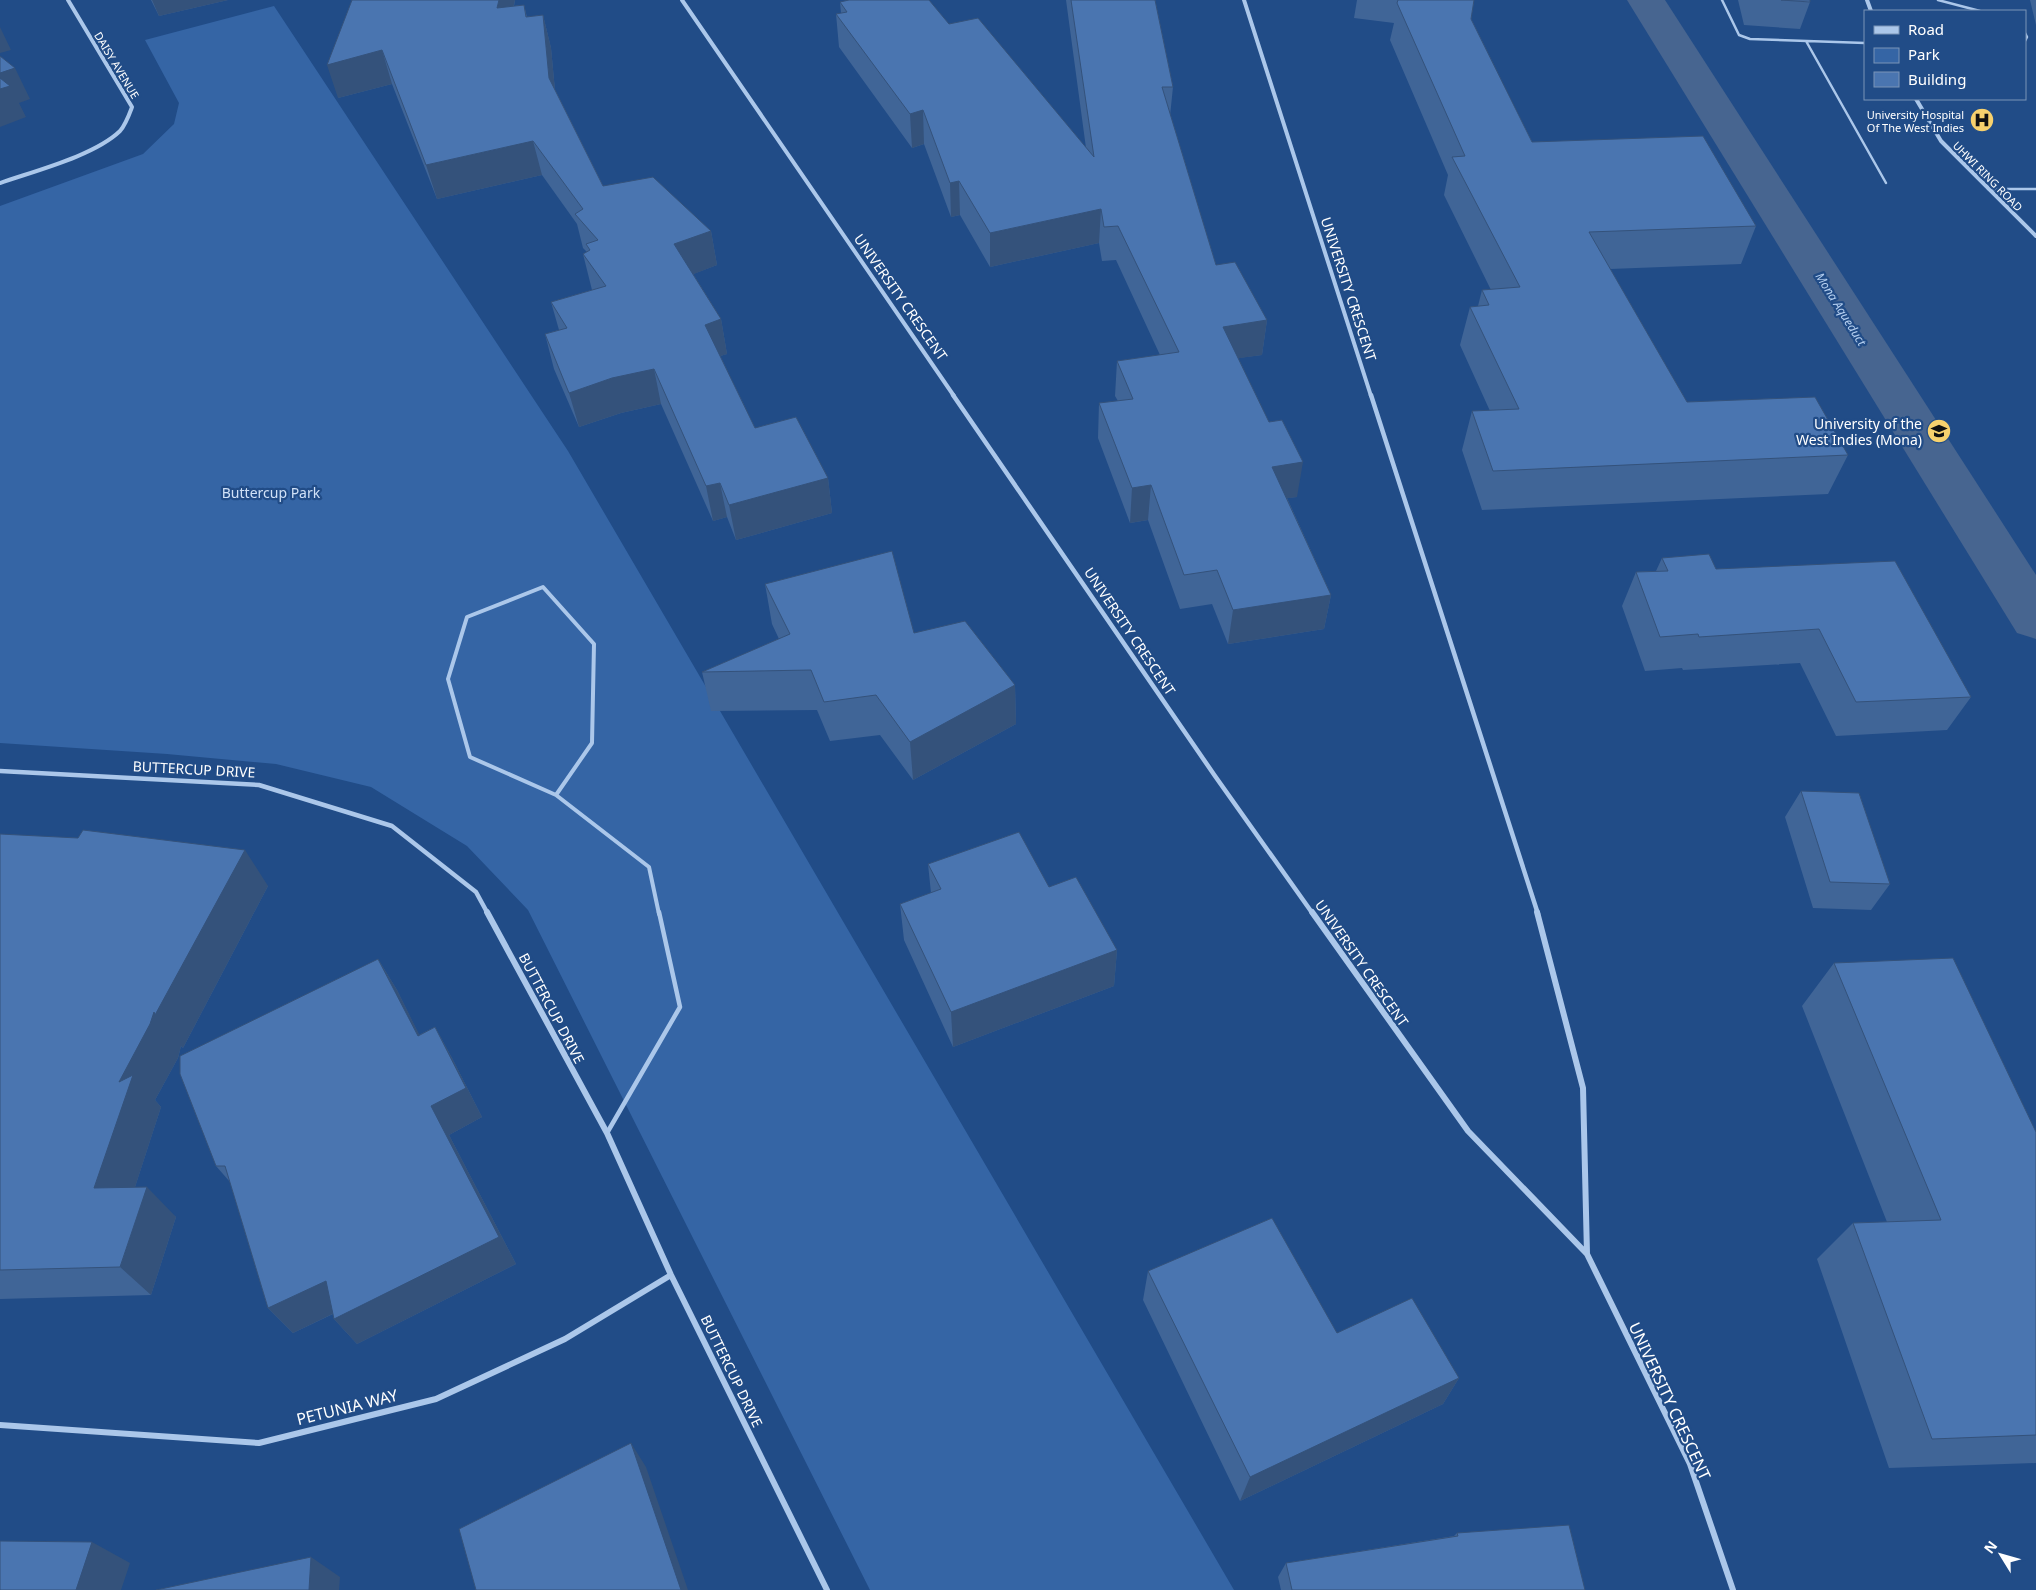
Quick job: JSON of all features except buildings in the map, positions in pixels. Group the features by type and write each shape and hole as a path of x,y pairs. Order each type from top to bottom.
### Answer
{"street":[{"name":"DAISY AVENUE","path":"0,183 95,146 118,133 128,119 132,107 68,0"},
{"name":"UNIVERSITY CRESCENT","path":"682,0 1215,776 1462,1124 1587,1254 1690,1464 1733,1590"},
{"name":"UNIVERSITY CRESCENT","path":"1244,0 1536,911 1583,1088 1587,1254"},
{"name":"UHWI RING ROAD","path":"1917,100 1941,141 2036,236"},
{"name":"BUTTERCUP DRIVE","path":"0,771 259,785 392,826 476,892 607,1133 671,1276 827,1590"},
{"name":"PETUNIA WAY","path":"0,1426 259,1443 436,1399 565,1339 671,1276"}],"lane":[{"path":"1722,0 1739,35 1750,39 1864,43"},
{"path":"1938,0 1976,10"},
{"path":"1806,41 1886,183"},
{"path":"1988,189 2036,189"},
{"path":"556,795 592,743 594,644 543,587 468,617 448,679 470,757 556,795 648,867 680,1007 607,1133"}],"green space":[{"name":"Buttercup Park","path":"274,6 568,451 1234,1590 870,1590 528,910 467,846 371,787 276,764 167,754 0,743 0,206 143,154 174,124 179,103 145,40"}],"waterway":[{"name":"Mona Aqueduct","path":"1646,0 2036,619"}],"place":[{"name":"University Hospital Of The West Indies","path":"1982,120"},
{"name":"University of the West Indies (Mona)","path":"1939,431"}]}
